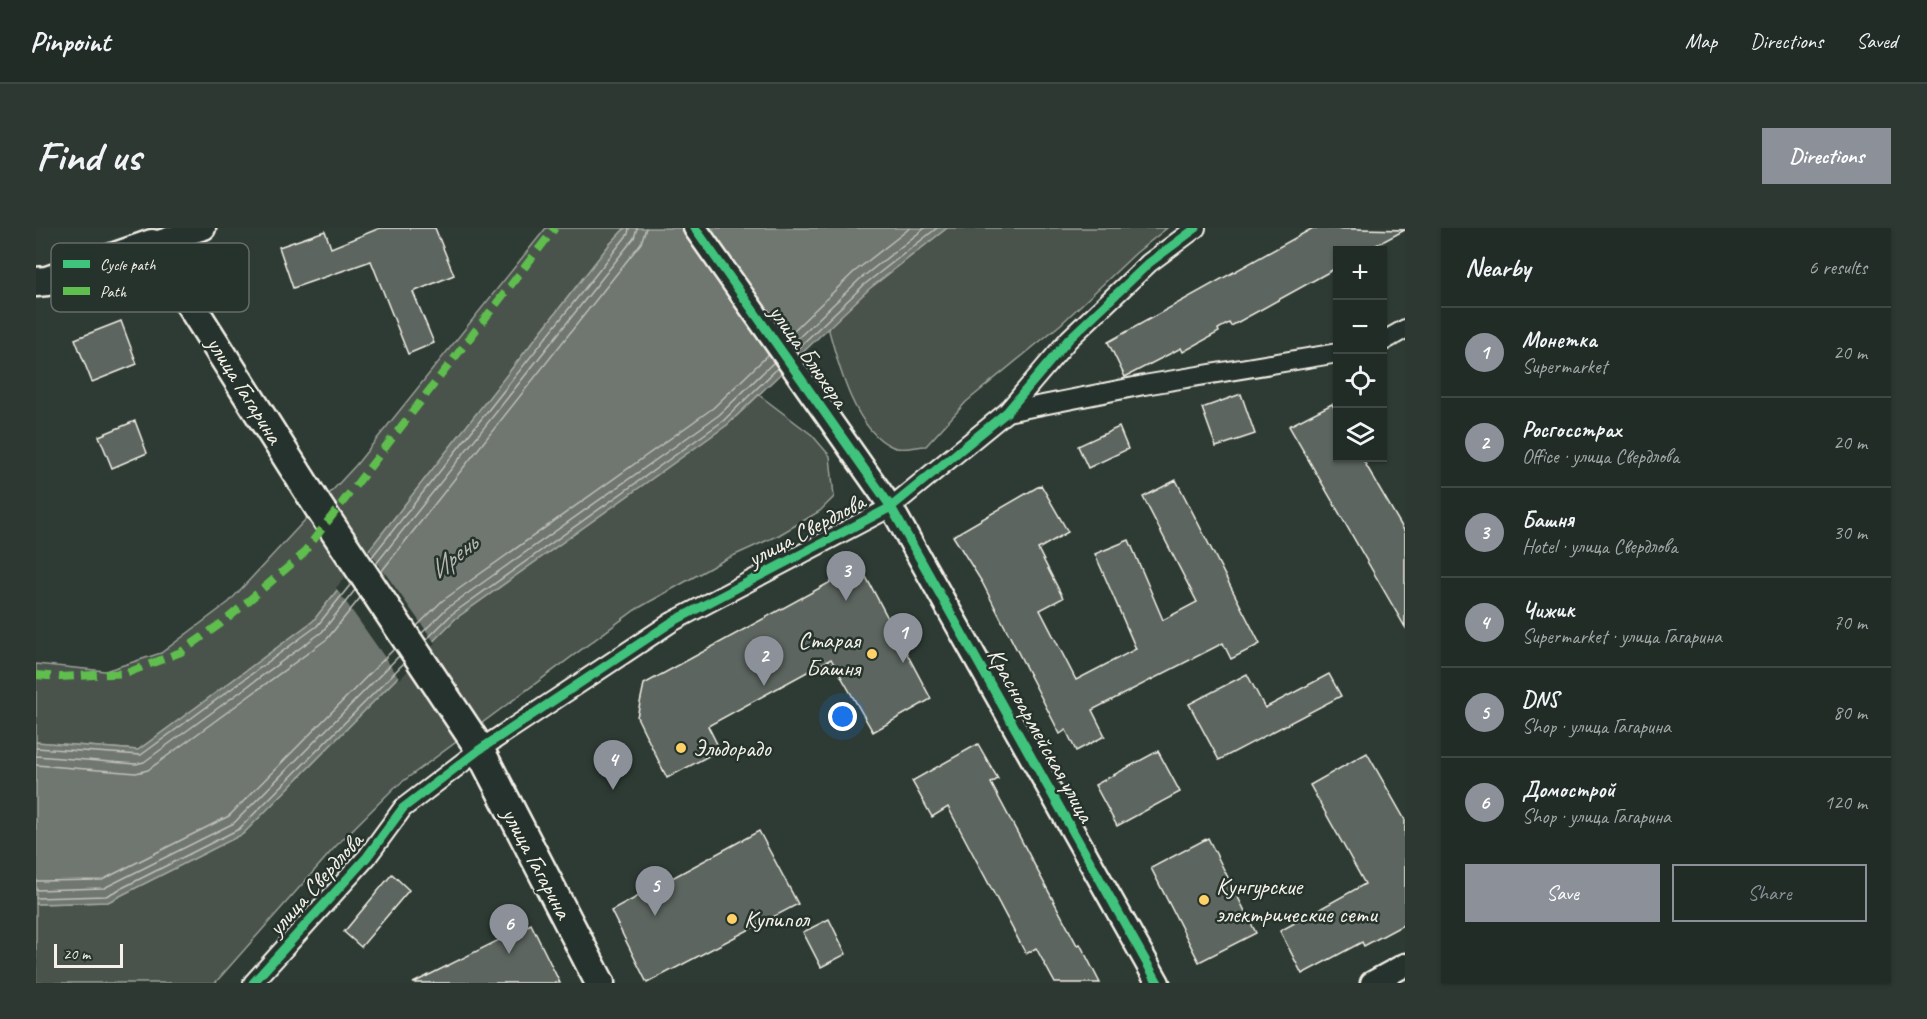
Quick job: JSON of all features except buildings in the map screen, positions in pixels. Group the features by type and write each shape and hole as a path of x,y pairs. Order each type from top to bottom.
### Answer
{"main road":[{"name":"улица Гагарина","path":"195,312 318,506 477,746 600,983"}],"street":[{"path":"155,243 204,228"},
{"name":"улица Блюхера","path":"695,228 891,507"},
{"name":"улица Свердлова","path":"253,983 367,857 403,808 477,746 672,622 891,507 1006,412 1069,339 1149,262 1196,228"},
{"path":"1387,340 1405,329"},
{"name":"улица Свердлова","path":"1006,412 1144,385 1333,354"},
{"name":"Красноармейская улица","path":"891,507 1158,983"},
{"path":"1372,983 1405,965"}],"shaded area":[{"path":"546,228 625,228 609,245 313,621 138,750 36,742 36,664 105,671 161,653 229,602 356,465"},
{"path":"947,228 1167,228 1136,253 1061,324 966,402 926,446 896,448 880,439 858,412 843,377 828,327 869,289"},
{"path":"759,395 812,435 830,456 834,497 820,511 779,535 724,560 635,610 394,788 336,846 215,983 36,983 36,904 108,902 243,834 455,619 727,425"}],"water":[{"name":"Ирень","path":"625,228 947,228 869,289 727,425 455,619 243,834 108,902 36,904 36,742 138,750 313,621 609,245"}],"pier":[{"path":"367,548 435,643 400,679 336,588"}],"marked path":[{"path":"36,675 60,677 127,673 181,652 226,620 301,556 555,228"}],"cycle path":[{"path":"695,228 891,507 1158,983"},
{"path":"253,983 367,857 403,808 479,750 672,622 891,507 1007,412 1069,339 1149,263 1196,228"}],"place":[{"name":"Башня","path":"846,601"},
{"name":"Старая Башня","path":"872,654"},
{"name":"Монетка","path":"903,663"},
{"name":"Росгосстрах","path":"764,686"},
{"name":"Эльдорадо","path":"681,748"},
{"name":"Чижик","path":"613,790"},
{"name":"Кунгурские электрические сети","path":"1204,900"},
{"name":"DNS","path":"655,916"},
{"name":"Купипол","path":"732,919"},
{"name":"Домострой","path":"509,954"}]}
